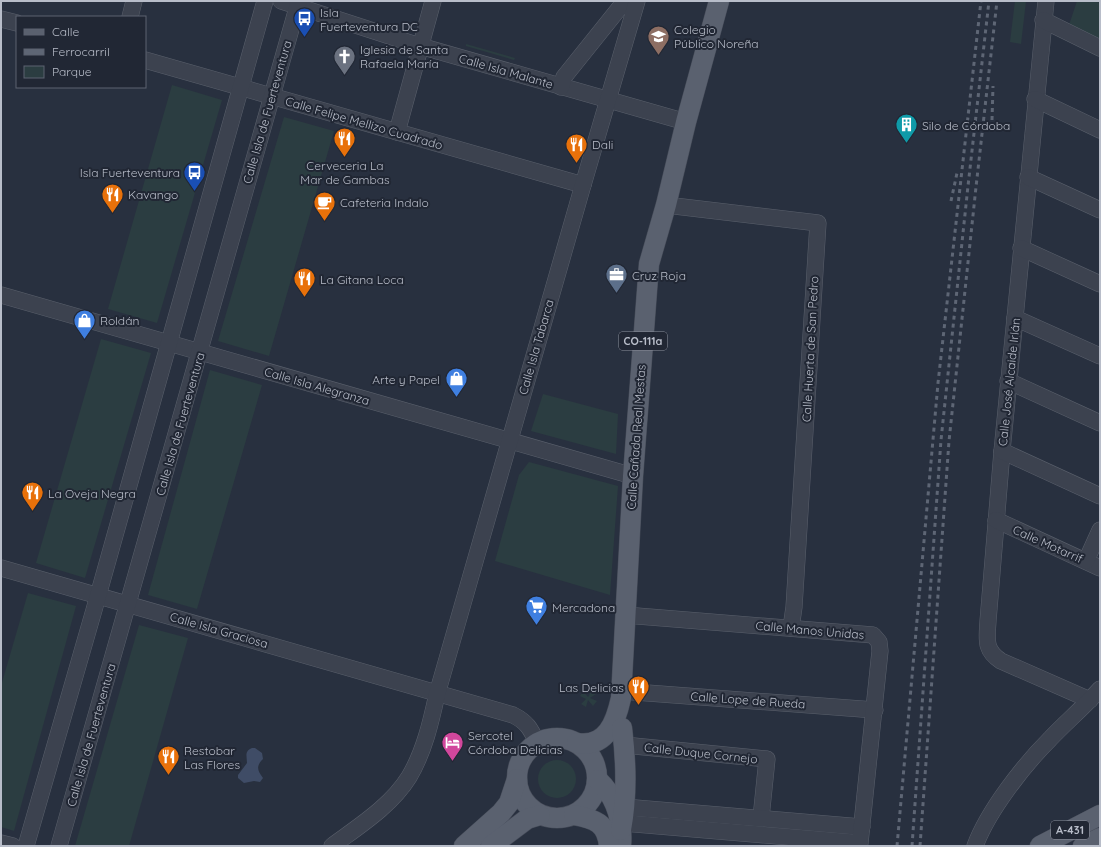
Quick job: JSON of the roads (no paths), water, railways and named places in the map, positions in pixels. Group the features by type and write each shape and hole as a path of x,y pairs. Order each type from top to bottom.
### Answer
{"main road":[{"name":"Calle Cañada Real Mestas","path":"577,743 590,743 605,736 615,721 621,698 633,476 649,264 719,1"},
{"name":"Calle Cañada Real Mestas","path":"598,779 611,763 623,736 623,708 621,691"},
{"path":"622,826 623,736"},
{"path":"464,846 502,813 509,803 517,779 520,762 530,748 537,743 557,737 568,739 577,743 586,749 592,758 597,768 598,779 596,790 584,809 574,815 563,818 551,818 540,814 526,804 518,788 517,779"},
{"path":"598,779 612,797 622,826"},
{"path":"491,846 527,819 540,814"},
{"path":"574,815 590,818 605,828 609,846"},
{"name":"A-431","path":"1040,846 1100,815"},
{"name":"A-431","path":"1083,846 1100,838"}],"street":[{"path":"130,16 134,1"},
{"path":"26,846 265,1"},
{"name":"Calle Isla Malante","path":"281,1 298,4 420,46 686,122"},
{"path":"397,132 433,1"},
{"path":"561,87 564,77 625,1"},
{"name":"Calle Isla Tabarca","path":"332,846 375,814 394,796 409,778 422,751 582,185 637,1"},
{"name":"Calle José Alcaide Irlán","path":"1046,1 1008,381 987,645 992,654 1001,661 1095,695"},
{"name":"Calle Isla de Fuerteventura","path":"59,846 298,4"},
{"path":"1,19 16,24"},
{"path":"1043,20 1100,48"},
{"name":"Calle Felipe Mellizo Cuadrado","path":"146,60 582,185"},
{"path":"1035,99 1100,130"},
{"path":"1028,177 1100,210"},
{"name":"Calle Huerta de San Pedro","path":"666,204 818,224 794,607 791,628"},
{"path":"1021,248 1100,284"},
{"name":"Calle Isla Alegranza","path":"1,295 509,442 633,476"},
{"path":"1015,318 1100,356"},
{"path":"1008,381 1100,423"},
{"path":"1002,451 1100,496"},
{"name":"Calle Motarrif","path":"996,520 1093,564"},
{"path":"1093,564 1100,530"},
{"name":"Calle Isla Graciosa","path":"1,568 513,715 522,720 530,728 537,743"},
{"name":"Calle Manos Unidas","path":"622,826 860,843 875,710 880,650 879,642 873,635 625,614"},
{"name":"Calle Lope de Rueda","path":"621,691 875,710"},
{"path":"975,846 987,819 1016,779 1049,740 1095,695"},
{"name":"Calle Duque Cornejo","path":"623,736 767,759 762,818"},
{"path":"622,826 762,818 862,827"},
{"path":"1,843 13,846"}],"water":[{"path":"252,748 255,748 262,753 263,759 258,768 259,773 263,778 260,782 254,781 244,783 238,778 238,775 247,763 247,752"}],"railway":[{"path":"897,846 938,383 981,1"},
{"path":"912,846 941,440 989,1"},
{"path":"920,846 949,441 997,1"},
{"path":"992,120 993,86"},
{"path":"951,201 957,173"}],"place":[{"name":"Isla Fuerteventura DC","path":"305,38"},
{"name":"Colegio Público Noreña","path":"659,56"},
{"name":"Iglesia de Santa Rafaela María","path":"345,76"},
{"name":"Silo de Córdoba","path":"906,144"},
{"name":"Cerveceria La Mar de Gambas","path":"345,158"},
{"name":"Dali","path":"576,164"},
{"name":"Isla Fuerteventura","path":"195,192"},
{"name":"Kavango","path":"112,214"},
{"name":"Cafeteria Indalo","path":"324,222"},
{"name":"Cruz Roja","path":"617,294"},
{"name":"La Gitana Loca","path":"305,298"},
{"name":"Roldán","path":"84,340"},
{"name":"Arte y Papel","path":"456,398"},
{"name":"La Oveja Negra","path":"32,512"},
{"name":"Mercadona","path":"537,626"},
{"name":"Las Delicias","path":"639,706"},
{"name":"Sercotel Córdoba Delicias","path":"452,762"},
{"name":"Restobar Las Flores","path":"169,776"}]}
